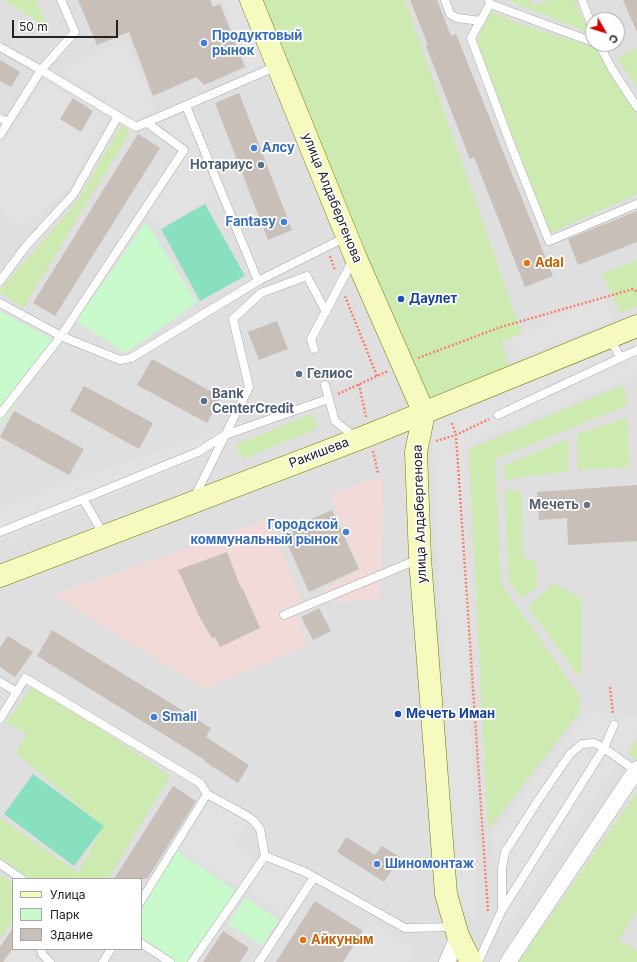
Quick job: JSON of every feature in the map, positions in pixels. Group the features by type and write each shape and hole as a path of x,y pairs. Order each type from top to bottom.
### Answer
{"street":[{"name":"улица Алдабергенова","path":"251,0 355,256 424,413 416,446 420,559 446,894 456,932 471,962"},
{"name":"Ракишева","path":"0,576 424,413 637,326"},
{"path":"508,962 637,770"},
{"path":"447,962 456,932"}],"lane":[{"path":"0,135 41,70 75,32 61,0"},
{"path":"445,0 450,14 458,18 480,21"},
{"path":"582,0 587,12"},
{"path":"585,39 490,2 471,38 549,241 637,204"},
{"path":"0,47 136,127 277,66"},
{"path":"603,52 612,69 637,107"},
{"path":"186,106 258,281"},
{"path":"0,281 26,246 73,195 118,116"},
{"path":"0,118 8,122"},
{"path":"0,414 61,336 184,150 148,122"},
{"path":"0,303 61,336 120,360 131,358 258,281 347,236"},
{"path":"314,349 311,340 355,256"},
{"path":"192,502 249,388 233,319 261,293 307,276 326,312"},
{"path":"610,337 620,357"},
{"path":"498,415 637,350"},
{"path":"324,385 335,421 357,439"},
{"path":"0,532 198,452 225,435 328,399"},
{"path":"84,499 104,536"},
{"path":"284,615 420,559"},
{"path":"0,719 25,678 200,783 207,794 254,821 260,830 264,856 192,962"},
{"path":"0,682 17,692"},
{"path":"478,962 502,910 604,748 614,724"},
{"path":"502,910 503,859 508,846 570,754 578,746 594,742 637,770"},
{"path":"142,899 207,794"},
{"path":"264,856 305,872 405,928 456,932"},
{"path":"0,864 21,878"},
{"path":"259,962 314,877"},
{"path":"142,944 170,962"},
{"path":"41,950 42,954 50,962"},
{"path":"103,962 110,950"}],"path":[{"path":"326,247 377,376"},
{"path":"328,399 403,364 501,327 633,289 637,292"},
{"path":"416,446 456,435 498,415"},
{"path":"452,423 456,435 490,936"},
{"path":"610,687 614,724"}],"shaded area":[{"path":"0,0 637,0 637,962 0,962"},
{"path":"222,0 246,0 272,63 250,71"},
{"path":"126,39 155,108 134,122 60,71"},
{"path":"44,80 107,118 67,190 23,229 0,208 0,147"},
{"path":"183,114 216,194 161,229 148,216 188,151 159,123"},
{"path":"605,298 613,321 515,359 511,338"},
{"path":"637,326 637,375 463,447 477,922 454,907 431,410"},
{"path":"207,434 192,463 0,541 0,506"},
{"path":"383,476 380,599 326,603 324,590 361,570 330,495"},
{"path":"268,520 305,609 295,614 308,645 205,689 54,595"},
{"path":"587,711 637,716 637,734 500,942 493,834"},
{"path":"209,801 249,822 235,844 257,859 238,888 179,849"},
{"path":"264,861 303,874 308,879 284,918 248,890"},
{"path":"370,921 415,950 407,962 343,962"},
{"path":"12,926 12,950 34,950 33,952 40,962 0,962 0,943"}],"green space":[{"path":"4,0 36,0 48,28"},
{"path":"262,0 405,0 522,334 501,342 509,367 421,400"},
{"path":"508,0 530,0 533,6 552,0 574,0 585,22 585,32"},
{"path":"491,11 522,25 585,44 585,52 601,52 613,76 637,115 637,194 550,233 476,42"},
{"path":"637,48 637,87 617,58"},
{"path":"122,124 129,134 23,308 0,292 0,290 76,203"},
{"path":"205,204 245,276 200,301 161,229"},
{"path":"146,222 197,303 125,353 76,321"},
{"path":"637,260 637,306 620,313 602,273"},
{"path":"0,311 58,343 0,425"},
{"path":"623,385 628,405 495,459 501,584 579,695 580,712 488,830 469,449"},
{"path":"311,414 318,428 243,459 235,445"},
{"path":"627,418 629,467 578,470 577,434"},
{"path":"568,439 568,471 505,480 503,466"},
{"path":"505,490 521,491 523,558 536,561 537,587 521,598 509,582"},
{"path":"554,583 582,599 581,679 528,607"},
{"path":"34,684 170,776 109,878 27,878 0,858 0,818 78,873 103,826 16,753 27,733 6,723"},
{"path":"637,739 637,760 636,762 629,753"},
{"path":"33,774 104,826 74,866 4,814"},
{"path":"637,792 637,910 619,940 637,951 637,962 518,962"},
{"path":"177,851 236,891 187,962 175,962 142,940 142,907"},
{"path":"0,875 12,883 12,921 0,939"},
{"path":"245,898 279,920 262,945 228,924"}],"building":[{"path":"78,0 210,0 213,7 220,4 245,67 204,85 196,77 153,96 129,32 97,45"},
{"path":"410,0 437,0 451,36 456,34 553,276 525,287 474,157 470,159 426,46 428,45"},
{"path":"623,0 637,0 637,32"},
{"path":"0,60 20,72 11,87 0,81"},
{"path":"239,93 292,230 268,240 215,103"},
{"path":"73,98 93,111 81,132 60,119"},
{"path":"138,134 160,148 55,316 33,303"},
{"path":"637,211 637,242 578,265 568,239"},
{"path":"277,321 288,349 259,360 248,332"},
{"path":"152,359 221,397 207,423 137,385"},
{"path":"84,386 153,423 139,449 70,411"},
{"path":"14,411 84,449 69,475 0,437"},
{"name":"Мечеть","path":"637,485 637,541 568,545 567,518 539,520 537,492"},
{"path":"332,510 359,569 309,592 282,532"},
{"path":"227,552 241,588 242,587 260,628 220,647 215,637 212,638 200,618 178,570"},
{"path":"319,608 331,631 313,640 301,617"},
{"path":"52,630 211,728 206,737 249,765 238,783 204,761 205,760 37,656"},
{"path":"8,636 33,652 15,677 0,667 0,647"},
{"path":"173,786 196,801 147,879 115,878"},
{"path":"346,837 375,855 382,846 400,857 384,882 337,852"},
{"path":"315,901 363,931 343,962 276,962"},
{"path":"12,929 12,949 3,962 0,962 0,947"},
{"path":"223,931 249,948 240,962 203,962"}],"place":[{"name":"Продуктовый рынок","path":"204,43"},
{"name":"Алсу","path":"254,148"},
{"name":"Нотариус","path":"261,165"},
{"name":"Fantasy","path":"284,222"},
{"name":"Adal","path":"527,263"},
{"name":"Даулет","path":"401,299"},
{"name":"Гелиос","path":"299,374"},
{"name":"Bank CenterCredit","path":"204,401"},
{"name":"Мечеть","path":"587,505"},
{"name":"Городской коммунальный рынок","path":"346,532"},
{"name":"Мечеть Иман","path":"398,714"},
{"name":"Small","path":"154,717"},
{"name":"Шиномонтаж","path":"377,864"},
{"name":"Айкуным","path":"303,940"}]}
